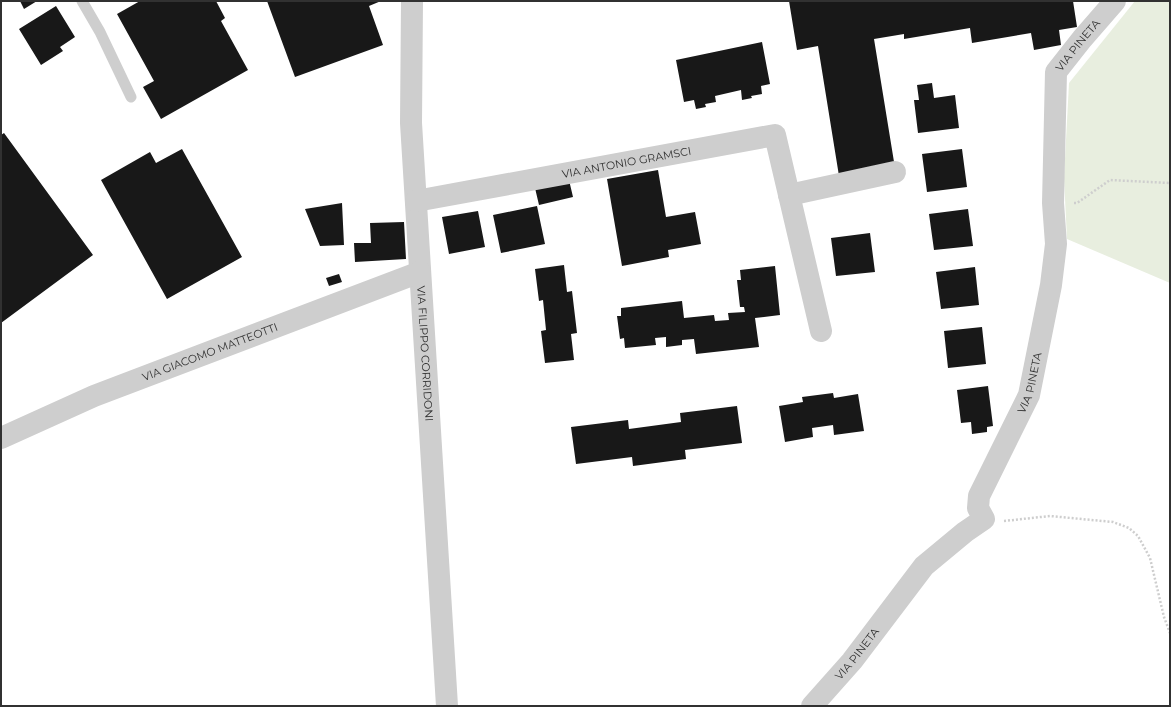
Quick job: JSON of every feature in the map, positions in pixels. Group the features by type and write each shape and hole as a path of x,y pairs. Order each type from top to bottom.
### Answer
{"street":[{"name":"VIA FILIPPO CORRIDONI","path":"412,1 411,123 447,706"},
{"name":"VIA PINETA","path":"812,706 852,661 924,566 965,532 984,519 978,508 979,496 1030,394 1051,286 1056,244 1053,202 1056,72 1082,38 1115,1"},
{"name":"VIA ANTONIO GRAMSCI","path":"416,201 775,135 821,330"},
{"path":"789,195 895,172"},
{"name":"VIA GIACOMO MATTEOTTI","path":"1,438 94,396 420,272"}],"lane":[{"path":"82,1 100,32 130,97"}],"path":[{"path":"1053,202 1077,203 1110,180 1170,183"},
{"path":"984,519 997,522 1050,516 1113,522 1129,528 1138,536 1150,558 1164,617 1170,634"}],"green space":[{"path":"1135,1 1170,1 1170,283 1067,239 1064,178 1069,83"}],"building":[{"path":"20,1 37,1 24,9"},
{"path":"140,1 216,1 225,18 221,21 248,70 161,119 143,87 154,81 117,14"},
{"path":"267,1 381,1 369,6 383,45 295,77"},
{"path":"789,1 1073,1 1077,27 1059,30 1061,45 1034,50 1031,33 972,43 970,28 904,39 904,34 874,39 895,168 839,176 818,46 797,50"},
{"path":"56,6 75,37 60,47 63,51 41,65 19,29"},
{"path":"762,42 770,84 761,86 762,94 751,96 752,98 742,100 741,90 715,96 716,102 705,104 706,107 696,109 694,100 684,102 676,60"},
{"path":"932,83 934,98 955,95 959,128 918,133 914,100 919,100 917,85"},
{"path":"4,133 93,255 1,323 1,135"},
{"path":"182,149 242,257 167,299 101,180 150,152 156,163"},
{"path":"962,149 967,187 927,192 922,154"},
{"path":"658,170 666,217 695,212 701,244 668,250 669,257 622,266 607,179"},
{"path":"569,180 573,197 539,205 535,188"},
{"path":"342,203 344,245 320,246 305,209"},
{"path":"537,206 545,244 501,253 493,215"},
{"path":"968,209 973,246 934,250 929,214"},
{"path":"478,211 485,247 449,254 442,217"},
{"path":"404,222 406,259 355,262 354,243 371,243 370,223"},
{"path":"870,233 875,272 836,276 831,238"},
{"path":"564,265 567,292 572,291 577,333 571,334 574,360 545,363 541,331 546,330 543,300 539,301 535,269"},
{"path":"775,266 780,315 755,318 759,347 696,354 694,339 682,340 682,345 666,347 666,337 655,338 656,345 625,348 624,338 620,339 617,316 621,316 621,308 682,301 684,318 714,315 715,321 729,320 728,313 745,312 744,307 740,307 737,280 741,280 740,270"},
{"path":"975,267 979,305 941,309 936,272"},
{"path":"339,274 342,282 329,286 326,278"},
{"path":"982,327 986,364 948,368 944,331"},
{"path":"988,386 993,426 987,427 987,432 972,434 971,422 961,423 957,390"},
{"path":"833,393 834,398 858,394 864,431 834,435 833,425 812,428 813,437 785,442 779,406 803,402 802,397"},
{"path":"737,406 742,443 685,450 686,459 633,466 632,457 576,464 571,427 628,420 629,429 681,422 680,413"}]}
